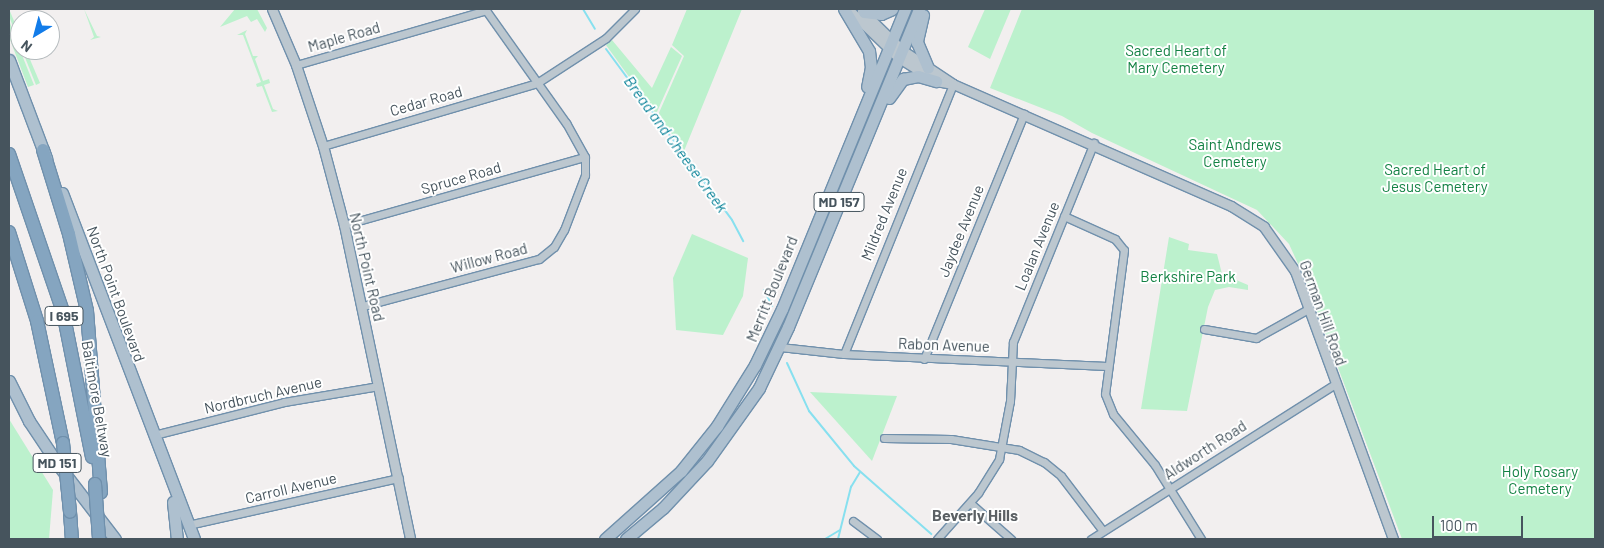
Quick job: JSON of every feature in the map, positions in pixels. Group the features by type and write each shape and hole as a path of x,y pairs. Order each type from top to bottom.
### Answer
{"highway":[{"path":"43,150 69,234 87,311 98,488"},
{"name":"Baltimore Beltway","path":"9,154 63,312 83,398 98,488 100,539"},
{"name":"I 695","path":"9,232 40,329 62,443 72,539"},
{"path":"9,258 32,322 62,443"}],"main road":[{"path":"846,9 869,50 871,67 865,92 866,100"},
{"path":"862,10 881,14 892,9"},
{"name":"Merritt Boulevard","path":"605,539 651,501 696,453 730,407 768,341 904,9"},
{"name":"Merritt Boulevard","path":"626,539 663,508 707,461 759,388 780,347 919,9"},
{"path":"925,9 917,42 928,68"},
{"name":"North Point Boulevard","path":"9,60 43,150 77,230 194,539"},
{"path":"866,138 872,137 898,83 918,76 936,81"},
{"path":"780,347 774,338 783,316 782,309"},
{"path":"759,388 772,349 768,341"},
{"name":"MD 151","path":"9,381 29,421 59,466 115,539"},
{"path":"164,464 177,523 177,539"}],"street":[{"name":"North Point Road","path":"272,9 296,65 323,146 344,225 363,306 410,539"},
{"name":"Maple Road","path":"296,65 486,9"},
{"path":"486,9 577,140 585,157"},
{"name":"Cedar Road","path":"323,146 537,83 606,38 635,9"},
{"name":"German Hill Road","path":"846,9 936,81 953,84"},
{"name":"German Hill Road","path":"862,10 890,45"},
{"name":"German Hill Road","path":"901,54 953,84 1094,144 1231,206 1264,227 1290,261 1393,539"},
{"name":"Mildred Avenue","path":"844,354 953,84"},
{"name":"Jaydee Avenue","path":"924,358 1024,114"},
{"name":"Loalan Avenue","path":"937,539 970,503 992,473 1004,446 1011,360 1016,333 1094,144"},
{"name":"Spruce Road","path":"344,225 585,157"},
{"name":"Willow Road","path":"363,306 544,257 554,247 564,230 585,174 585,157"},
{"path":"1064,216 1116,239 1124,250 1104,387 1110,408 1170,490 1201,539"},
{"path":"1204,329 1256,338 1308,309"},
{"name":"Rabon Avenue","path":"780,347 844,354 1011,360 1107,366"},
{"name":"Aldworth Road","path":"1091,539 1334,384"},
{"name":"Nordbruch Avenue","path":"154,435 284,402 379,386"},
{"path":"884,438 951,439 1004,446 1033,456 1053,469 1075,492 1103,531"},
{"name":"Carroll Avenue","path":"188,525 399,478"},
{"path":"970,503 1010,539"},
{"path":"853,521 877,539"}],"green space":[{"path":"84,9 97,36 101,37 90,40 94,37"},
{"path":"235,9 257,9 267,28 265,32 257,19 251,22 247,16 220,27"},
{"path":"687,9 742,9 684,151 658,115 684,56 672,45"},
{"path":"985,9 1011,9 990,59 968,47"},
{"name":"Sacred Heart of Jesus Cemetery","path":"1022,9 1595,9 1595,539 1402,539 1305,279 1289,244 1257,210 1092,133 1062,116 990,88"},
{"path":"9,20 10,40 9,37"},
{"path":"247,30 245,34 253,56 258,56 255,59 263,81 269,79 270,83 264,85 273,109 278,111 272,112 262,86 257,87 256,84 261,82 243,35 237,35"},
{"path":"612,40 652,88 671,47 682,56 656,114 606,45"},
{"path":"18,60 24,60 34,85 28,87"},
{"path":"26,60 30,60 40,83 36,85"},
{"path":"692,234 748,258 743,296 723,335 676,330 673,278"},
{"name":"Berkshire Park","path":"1169,237 1189,244 1188,250 1217,254 1222,274 1248,285 1248,290 1229,287 1215,290 1208,307 1187,411 1141,409"},
{"path":"810,392 897,396 872,461"},
{"path":"9,419 53,490 49,539 9,539"}],"waterway":[{"name":"Bread and Cheese Creek","path":"583,9 595,29"},
{"name":"Bread and Cheese Creek","path":"606,49 732,220 743,241"},
{"name":"Bread and Cheese Creek","path":"764,290 772,306"},
{"name":"Bread and Cheese Creek","path":"787,363 809,411 854,466 931,534"},
{"path":"838,539 851,487 860,472"},
{"path":"825,539 840,530"}],"district":[{"name":"Beverly Hills","path":"975,515"}],"park label":[{"name":"Sacred Heart of Mary Cemetery","path":"1176,58"},
{"name":"Saint Andrews Cemetery","path":"1235,152"},
{"name":"Holy Rosary Cemetery","path":"1540,480"}]}
